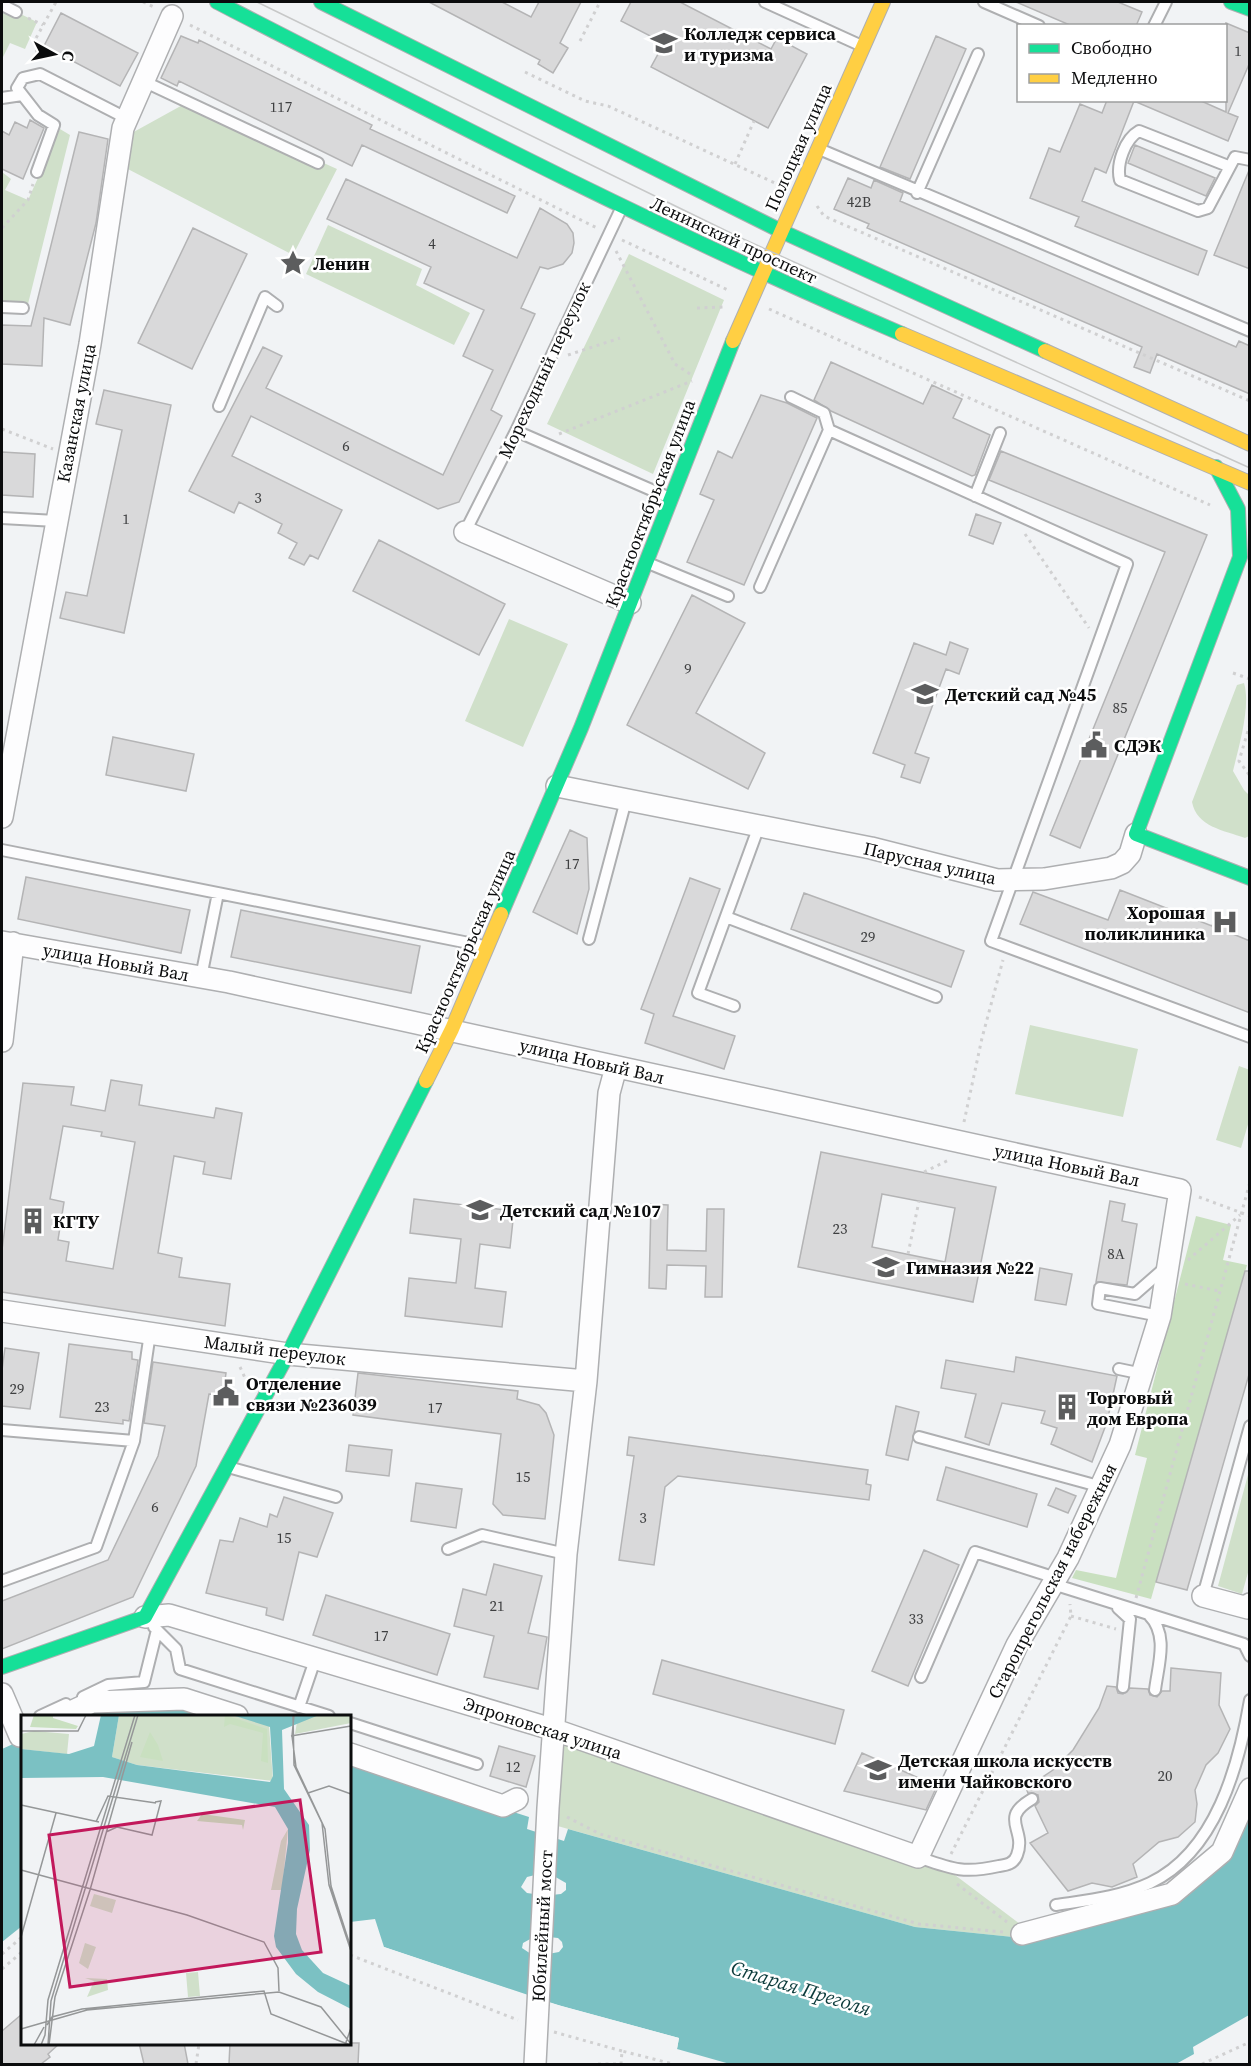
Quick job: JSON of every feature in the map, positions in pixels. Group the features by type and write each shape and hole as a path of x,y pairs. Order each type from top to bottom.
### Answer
{"street":[{"name":"Ленинский проспект","path":"217,2 622,208 761,274 1250,483"},
{"name":"Ленинский проспект","path":"321,2 781,231 1249,443"},
{"name":"Полоцкая улица","path":"761,274 883,2"},
{"path":"1231,2 1250,9"},
{"name":"Казанская улица","path":"2,818 90,344 126,118 172,16"},
{"name":"Краснооктябрьская улица","path":"151,1624 228,1467 288,1354 452,1029 557,786 761,274"},
{"name":"Парусная улица","path":"557,786 871,849 997,880 1044,879 1111,868 1130,854 1245,553 1236,498 1216,467"},
{"path":"465,532 630,603"},
{"path":"1136,834 1250,878"},
{"path":"2,1041 7,942"},
{"name":"улица Новый Вал","path":"7,942 201,977 452,1029 1180,1190"},
{"path":"555,1730 567,1554 586,1381 609,1093 616,1066"},
{"name":"Старопрегольская набережная","path":"918,1857 1017,1645 1059,1584 1132,1414 1160,1316 1180,1190"},
{"name":"Малый переулок","path":"2,1311 288,1354 586,1381"},
{"path":"1203,1596 1248,1608 1250,1604"},
{"name":"Эпроновская улица","path":"2,1667 151,1624 169,1615 555,1730 918,1857"},
{"path":"2,1694 21,1736"},
{"path":"64,1715 92,1702 184,1699 234,1715"},
{"name":"Юбилейный мост","path":"535,2064 547,1815 555,1730"},
{"path":"351,1755 502,1806 518,1799"},
{"path":"1022,1934 1172,1894 1222,1852 1250,1789"}],"lane":[{"path":"765,2 862,46"},
{"path":"984,2 1034,24"},
{"path":"1155,24 1166,2"},
{"path":"2,5 16,12"},
{"path":"917,193 978,54"},
{"path":"37,172 54,125 38,115 17,88 23,78 40,74 126,118"},
{"path":"143,81 318,163"},
{"path":"2,98 22,95"},
{"path":"1228,166 1139,131 1129,136 1118,171 1120,180 1198,211 1208,208 1228,166 1235,158 1250,160"},
{"path":"816,148 917,193 1250,331"},
{"name":"Мореходный переулок","path":"465,532 516,431 608,233 622,208"},
{"path":"219,406 265,297 277,306"},
{"path":"2,307 23,308"},
{"path":"760,587 829,430 824,413 790,397"},
{"path":"829,430 1127,564 1011,880 991,941 1250,1037"},
{"path":"516,431 671,498"},
{"path":"975,496 1000,433"},
{"path":"2,518 56,521"},
{"path":"647,562 728,596"},
{"path":"589,939 626,800"},
{"path":"734,1006 698,993 759,826"},
{"path":"2,850 488,947"},
{"path":"201,977 218,893"},
{"path":"726,917 936,997"},
{"path":"1160,1316 1098,1304 1100,1288 1135,1294 1167,1272"},
{"path":"2,1581 96,1547 134,1441 150,1333"},
{"path":"1119,1369 1143,1374"},
{"path":"1203,1596 1250,1426"},
{"path":"2,1430 134,1441"},
{"path":"919,1437 1102,1487"},
{"path":"228,1467 336,1497"},
{"path":"448,1549 482,1535 567,1554"},
{"path":"921,1677 975,1552 1113,1604 1244,1644 1250,1656"},
{"path":"1113,1604 1130,1619 1123,1687"},
{"path":"1149,1615 1160,1629 1161,1641 1155,1690"},
{"path":"151,1624 176,1649 180,1669 326,1715"},
{"path":"42,1715 108,1685 144,1682 151,1624"},
{"path":"299,1707 316,1657"},
{"path":"1056,1905 1120,1894 1152,1882 1192,1849 1208,1830 1218,1810 1237,1755 1250,1700"},
{"path":"351,1723 477,1764"},
{"name":"Эпроновская улица","path":"918,1857 945,1867 973,1872 1011,1864 1017,1856 1018,1844 1015,1814 1019,1807 1032,1799"}],"path":[{"path":"40,74 34,40 56,2"},
{"path":"580,41 600,2"},
{"path":"525,72 585,101 608,106 811,199 824,216 1250,401"},
{"path":"735,164 754,121"},
{"path":"2,228 28,200 37,172"},
{"path":"540,441 697,379 675,364 608,233"},
{"path":"697,308 729,306"},
{"path":"548,362 620,338"},
{"path":"2,429 68,455"},
{"path":"1022,528 1098,641"},
{"path":"1233,673 1250,679"},
{"path":"1250,724 1239,761 1250,776"},
{"path":"962,1130 982,1038 1007,947"},
{"path":"924,1172 957,1156"},
{"path":"1135,1602 1250,1182"},
{"path":"1180,1190 1250,1216"},
{"path":"908,1254 919,1201"},
{"path":"1167,1272 1241,1213"},
{"path":"1167,1272 1220,1291"},
{"path":"236,1361 251,1389"},
{"path":"1022,1934 947,1877 945,1867 1071,1616 1059,1584"},
{"path":"547,1815 600,1834 919,1924 1022,1934"},
{"path":"2,1954 21,1938"},
{"path":"2,1968 21,1953"},
{"path":"351,1955 521,2021 522,2035 537,2033 549,2040 553,2031 673,2064"},
{"path":"1203,2064 1250,2042"},
{"path":"196,2064 199,2045"},
{"path":"598,2064 621,2064 622,2051"}],"green space":[{"path":"2,5 37,22 25,49 10,43 2,59"},
{"path":"188,102 337,169 293,255 124,167 130,134"},
{"path":"60,129 70,135 27,308 2,307 2,172 11,179 5,190 28,200"},
{"path":"2,158 7,161 2,172"},
{"path":"328,225 422,269 416,285 470,313 454,345 306,274"},
{"path":"629,254 724,300 653,474 547,424"},
{"path":"509,619 568,644 523,747 465,721"},
{"path":"1244,683 1245,714 1233,771 1249,795 1249,836 1245,838 1220,830 1205,822 1199,817 1192,802 1237,685"},
{"path":"1030,1025 1138,1049 1123,1117 1015,1094"},
{"path":"1239,1066 1250,1070 1249,1121 1241,1148 1216,1140"},
{"path":"1196,1216 1231,1225 1223,1260 1247,1265 1151,1599 1072,1578 1076,1570 1116,1578 1147,1458 1135,1455"},
{"path":"1249,1471 1249,1569 1242,1594 1218,1586"},
{"path":"555,1730 951,1872 1024,1927 1033,1939 915,1927 547,1823"}],"water":[{"path":"184,1706 213,1715 80,1715 93,1710"},
{"path":"21,1740 21,1927 2,1942 2,1749"},
{"name":"Старая Преголя","path":"351,1759 529,1817 527,1829 564,1841 568,1829 915,1927 1032,1939 1176,1898 1249,1805 1249,2015 1193,2047 1194,2054 1176,2064 730,2064 677,2049 679,2038 561,2006 384,1947 375,1919 351,1922"}],"pier":[{"path":"552,1875 566,1883 566,1890 561,1894 551,1895 549,1937 558,1938 563,1947 559,1952 548,1954 547,2002 679,2038 677,2049 674,2049 676,2041 560,2009 384,1951 384,1947 529,1996 531,1954 522,1948 523,1943 532,1938 534,1894 527,1893 521,1887 527,1877"}],"building":[{"path":"429,2 502,2 531,17 539,2 581,2 560,43 568,48 553,73 538,64 540,60"},
{"path":"631,2 680,2 771,49 777,38 807,54 768,128 651,67 664,43 621,21"},
{"path":"1016,2 1118,2 1142,12 1137,24 1067,24"},
{"path":"61,13 138,53 120,86 44,46"},
{"path":"1226,24 1250,33 1250,62 1228,113 1238,117 1228,141 1136,102 1204,102 1226,112"},
{"path":"181,36 198,43 199,40 372,125 370,129 515,196 507,213 362,145 352,166 179,81 177,86 161,78"},
{"path":"936,36 966,49 910,179 880,167"},
{"path":"1106,102 1134,102 1106,173 1095,168 1082,201 1207,251 1198,275 1075,226 1079,217 1030,198 1049,148 1060,152 1080,104 1102,113"},
{"path":"30,120 44,128 23,179 2,169 2,131 9,135 15,122 27,128"},
{"path":"79,132 108,139 96,223 70,325 44,318 42,366 2,364 2,325 31,326"},
{"path":"1135,145 1215,178 1206,196 1128,163"},
{"path":"1250,168 1250,269 1214,255"},
{"path":"848,178 871,188 874,180 903,193 900,201 1236,347 1239,341 1250,346 1250,394 1157,354 1150,373 1134,367 1142,347 867,228 869,224 834,209"},
{"path":"346,179 517,258 540,208 567,224 573,233 574,243 572,253 563,264 548,269 540,267 521,308 535,314 491,410 502,416 459,502 438,509 251,416 232,456 342,510 318,559 310,555 304,565 289,558 297,543 278,533 282,524 239,502 234,513 189,491 263,347 282,356 266,388 443,475 493,370 463,356 484,310 424,283 431,267 327,219"},
{"path":"193,228 247,254 192,369 138,343"},
{"path":"831,362 923,404 932,385 962,399 953,418 990,435 975,475 972,476 831,411 814,400"},
{"path":"104,390 171,405 124,633 60,618 66,592 87,596 122,430 96,424"},
{"path":"761,395 787,403 817,418 744,585 687,562 714,500 700,494 718,451 732,458"},
{"path":"1001,451 1207,535 1080,848 1050,835 1165,552 989,480"},
{"path":"2,452 35,454 33,497 2,495"},
{"path":"976,514 1001,523 993,544 969,535"},
{"path":"379,540 505,604 479,655 353,591"},
{"path":"692,595 745,623 696,713 765,753 748,789 627,725"},
{"path":"950,642 968,649 959,674 946,669 915,753 929,758 920,783 901,777 905,765 873,753 914,643 946,655"},
{"path":"113,737 194,754 186,791 106,775"},
{"path":"570,830 587,838 589,889 577,934 533,912"},
{"path":"26,877 190,910 181,953 18,919"},
{"path":"690,878 720,889 673,1016 735,1036 724,1069 645,1043 654,1014 641,1009"},
{"path":"1120,890 1212,926 1215,918 1236,926 1233,934 1250,941 1250,1013 1020,924 1033,892 1108,920"},
{"path":"804,893 964,951 951,987 791,929"},
{"path":"241,910 420,946 411,993 231,957"},
{"name":"КГТУ","path":"111,1080 142,1085 139,1105 214,1118 216,1108 242,1113 231,1179 203,1174 205,1162 174,1156 158,1253 182,1258 179,1277 230,1284 225,1326 2,1292 2,1250 23,1083 74,1087 71,1105 105,1111","holes":["63,1126 102,1132 101,1136 135,1142 113,1269 66,1261 69,1242 58,1240 64,1202 50,1199"]},
{"path":"821,1152 996,1187 973,1302 798,1267","holes":["882,1194 955,1208 945,1262 872,1247"]},
{"path":"414,1199 514,1211 510,1248 480,1244 475,1288 506,1292 502,1327 405,1316 409,1278 456,1283 461,1239 410,1233"},
{"path":"1110,1201 1125,1204 1122,1221 1137,1224 1127,1285 1096,1282"},
{"path":"651,1204 668,1205 667,1250 706,1251 707,1209 724,1209 722,1297 705,1297 706,1266 667,1265 666,1289 649,1288"},
{"path":"1040,1268 1072,1274 1066,1305 1035,1300"},
{"path":"1245,1271 1250,1271 1250,1371 1187,1590 1156,1582"},
{"path":"69,1344 132,1352 132,1359 138,1360 129,1421 123,1420 123,1424 60,1417"},
{"path":"5,1348 39,1353 30,1409 2,1406 2,1370"},
{"name":"Торговый дом Европа","path":"1016,1357 1117,1376 1107,1422 1092,1462 1051,1444 1057,1428 1041,1423 1045,1411 1002,1403 989,1445 965,1437 976,1394 941,1388 946,1360 1014,1372"},
{"path":"153,1362 226,1373 223,1395 209,1394 196,1466 133,1597 2,1649 2,1601 108,1560 158,1456 165,1426 144,1423"},
{"path":"358,1373 518,1391 517,1399 539,1405 546,1413 554,1435 545,1519 503,1515 493,1504 501,1434 353,1415"},
{"path":"896,1406 919,1412 908,1460 886,1455"},
{"path":"629,1437 868,1470 866,1484 871,1485 869,1500 678,1476 665,1487 654,1565 619,1560 634,1456 627,1455"},
{"path":"349,1445 392,1450 389,1476 346,1471"},
{"path":"946,1467 1037,1494 1027,1527 937,1500"},
{"path":"416,1483 462,1489 456,1528 411,1521"},
{"path":"1056,1488 1076,1496 1068,1513 1048,1505"},
{"path":"284,1497 333,1513 317,1557 299,1552 283,1620 266,1615 267,1608 206,1593 220,1540 233,1542 240,1518 267,1527 270,1514 277,1517"},
{"path":"924,1550 959,1565 908,1686 872,1671"},
{"path":"494,1564 542,1576 528,1633 547,1637 538,1689 484,1677 494,1636 454,1626 463,1589 486,1595"},
{"path":"326,1595 450,1634 437,1675 313,1635"},
{"path":"662,1660 844,1710 835,1744 653,1694"},
{"path":"1171,1668 1221,1673 1219,1705 1230,1729 1218,1753 1206,1765 1195,1790 1197,1804 1195,1822 1178,1837 1159,1842 1133,1864 1137,1877 1112,1887 1092,1883 1068,1891 1030,1843 1048,1833 1035,1806 1039,1802 1038,1795 1028,1793 1026,1788 1053,1770 1073,1750 1099,1708 1107,1686 1116,1687 1118,1693 1123,1694 1130,1688 1148,1689 1150,1695 1157,1697 1162,1691 1170,1691"},
{"path":"499,1746 535,1756 526,1787 490,1776"},
{"name":"Детская школа искусств имени Чайковского","path":"862,1753 937,1786 926,1810 844,1791"},
{"path":"21,2015 21,2045 58,2045 48,2054 50,2057 41,2064 2,2064 2,2031"},
{"path":"351,2043 359,2043 358,2064 229,2064 230,2045 351,2045"},
{"path":"139,2045 184,2045 188,2064 144,2064"}],"tram line":[{"path":"257,2 741,238 1250,468"}],"traffic: fast":[{"path":"217,2 471,132 642,216 902,334"},
{"path":"321,2 781,231 1045,351"},
{"path":"1231,2 1250,9"},
{"path":"501,914 581,728 733,341"},
{"path":"1216,467 1238,509 1240,557 1136,834 1250,878"},
{"path":"2,1667 145,1617 288,1354 426,1081"}],"traffic: slow":[{"path":"733,341 883,2"},
{"path":"902,334 1250,483"},
{"path":"1045,351 1250,444"},
{"path":"426,1081 452,1029 501,914"}],"place":[{"name":"Колледж сервиса и туризма","path":"664,43"},
{"name":"Ленин","path":"293,263"},
{"name":"Детский сад №45","path":"925,694"},
{"name":"СДЭК","path":"1094,745"},
{"name":"Хорошая поликлиника","path":"1225,922"},
{"name":"Детский сад №107","path":"480,1210"},
{"name":"КГТУ","path":"33,1221"},
{"name":"Гимназия №22","path":"886,1267"},
{"name":"Отделение связи №236039","path":"226,1393"},
{"name":"Торговый дом Европа","path":"1067,1407"},
{"name":"Детская школа искусств имени Чайковского","path":"878,1770"}]}
